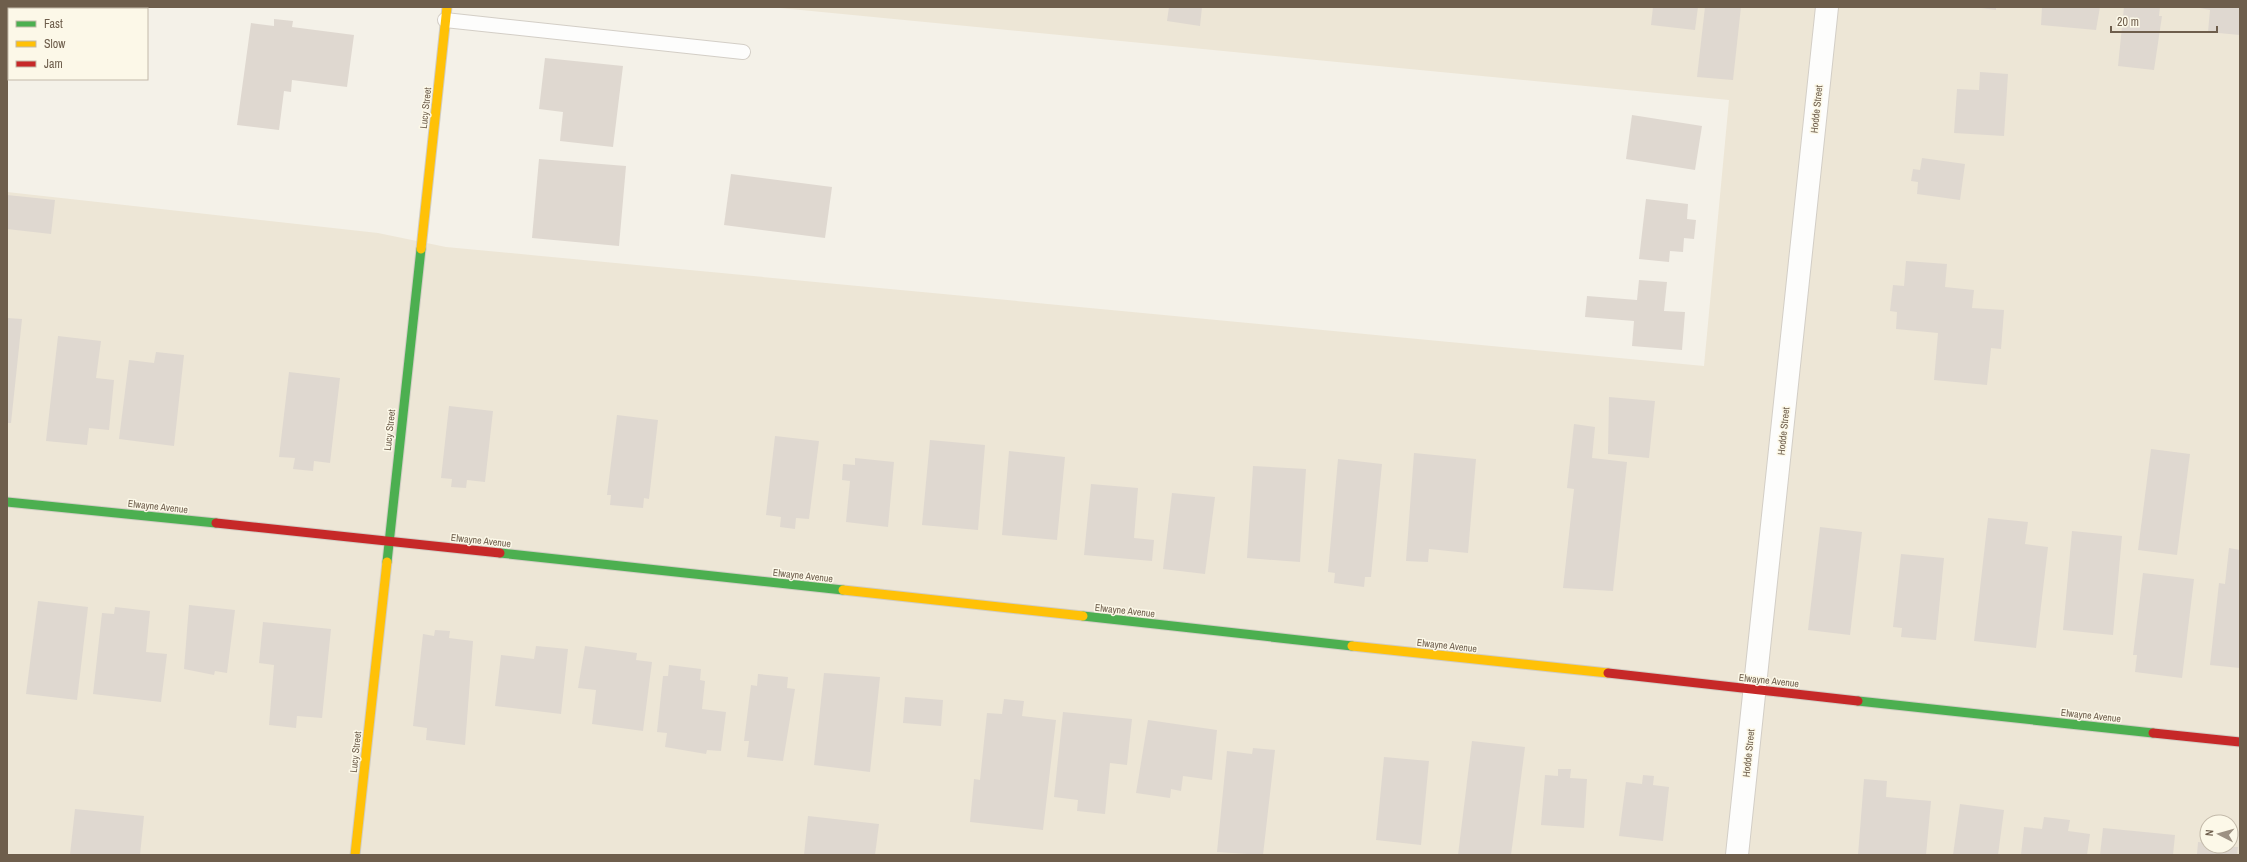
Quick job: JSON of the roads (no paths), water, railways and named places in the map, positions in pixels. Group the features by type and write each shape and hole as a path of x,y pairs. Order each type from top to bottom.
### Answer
{"street":[{"name":"Hodde Street","path":"1738,855 1827,7"},
{"name":"Lucy Street","path":"355,855 446,14"},
{"name":"Elwayne Avenue","path":"7,502 388,541 2240,742"}],"lane":[{"path":"446,14 744,52"}]}
